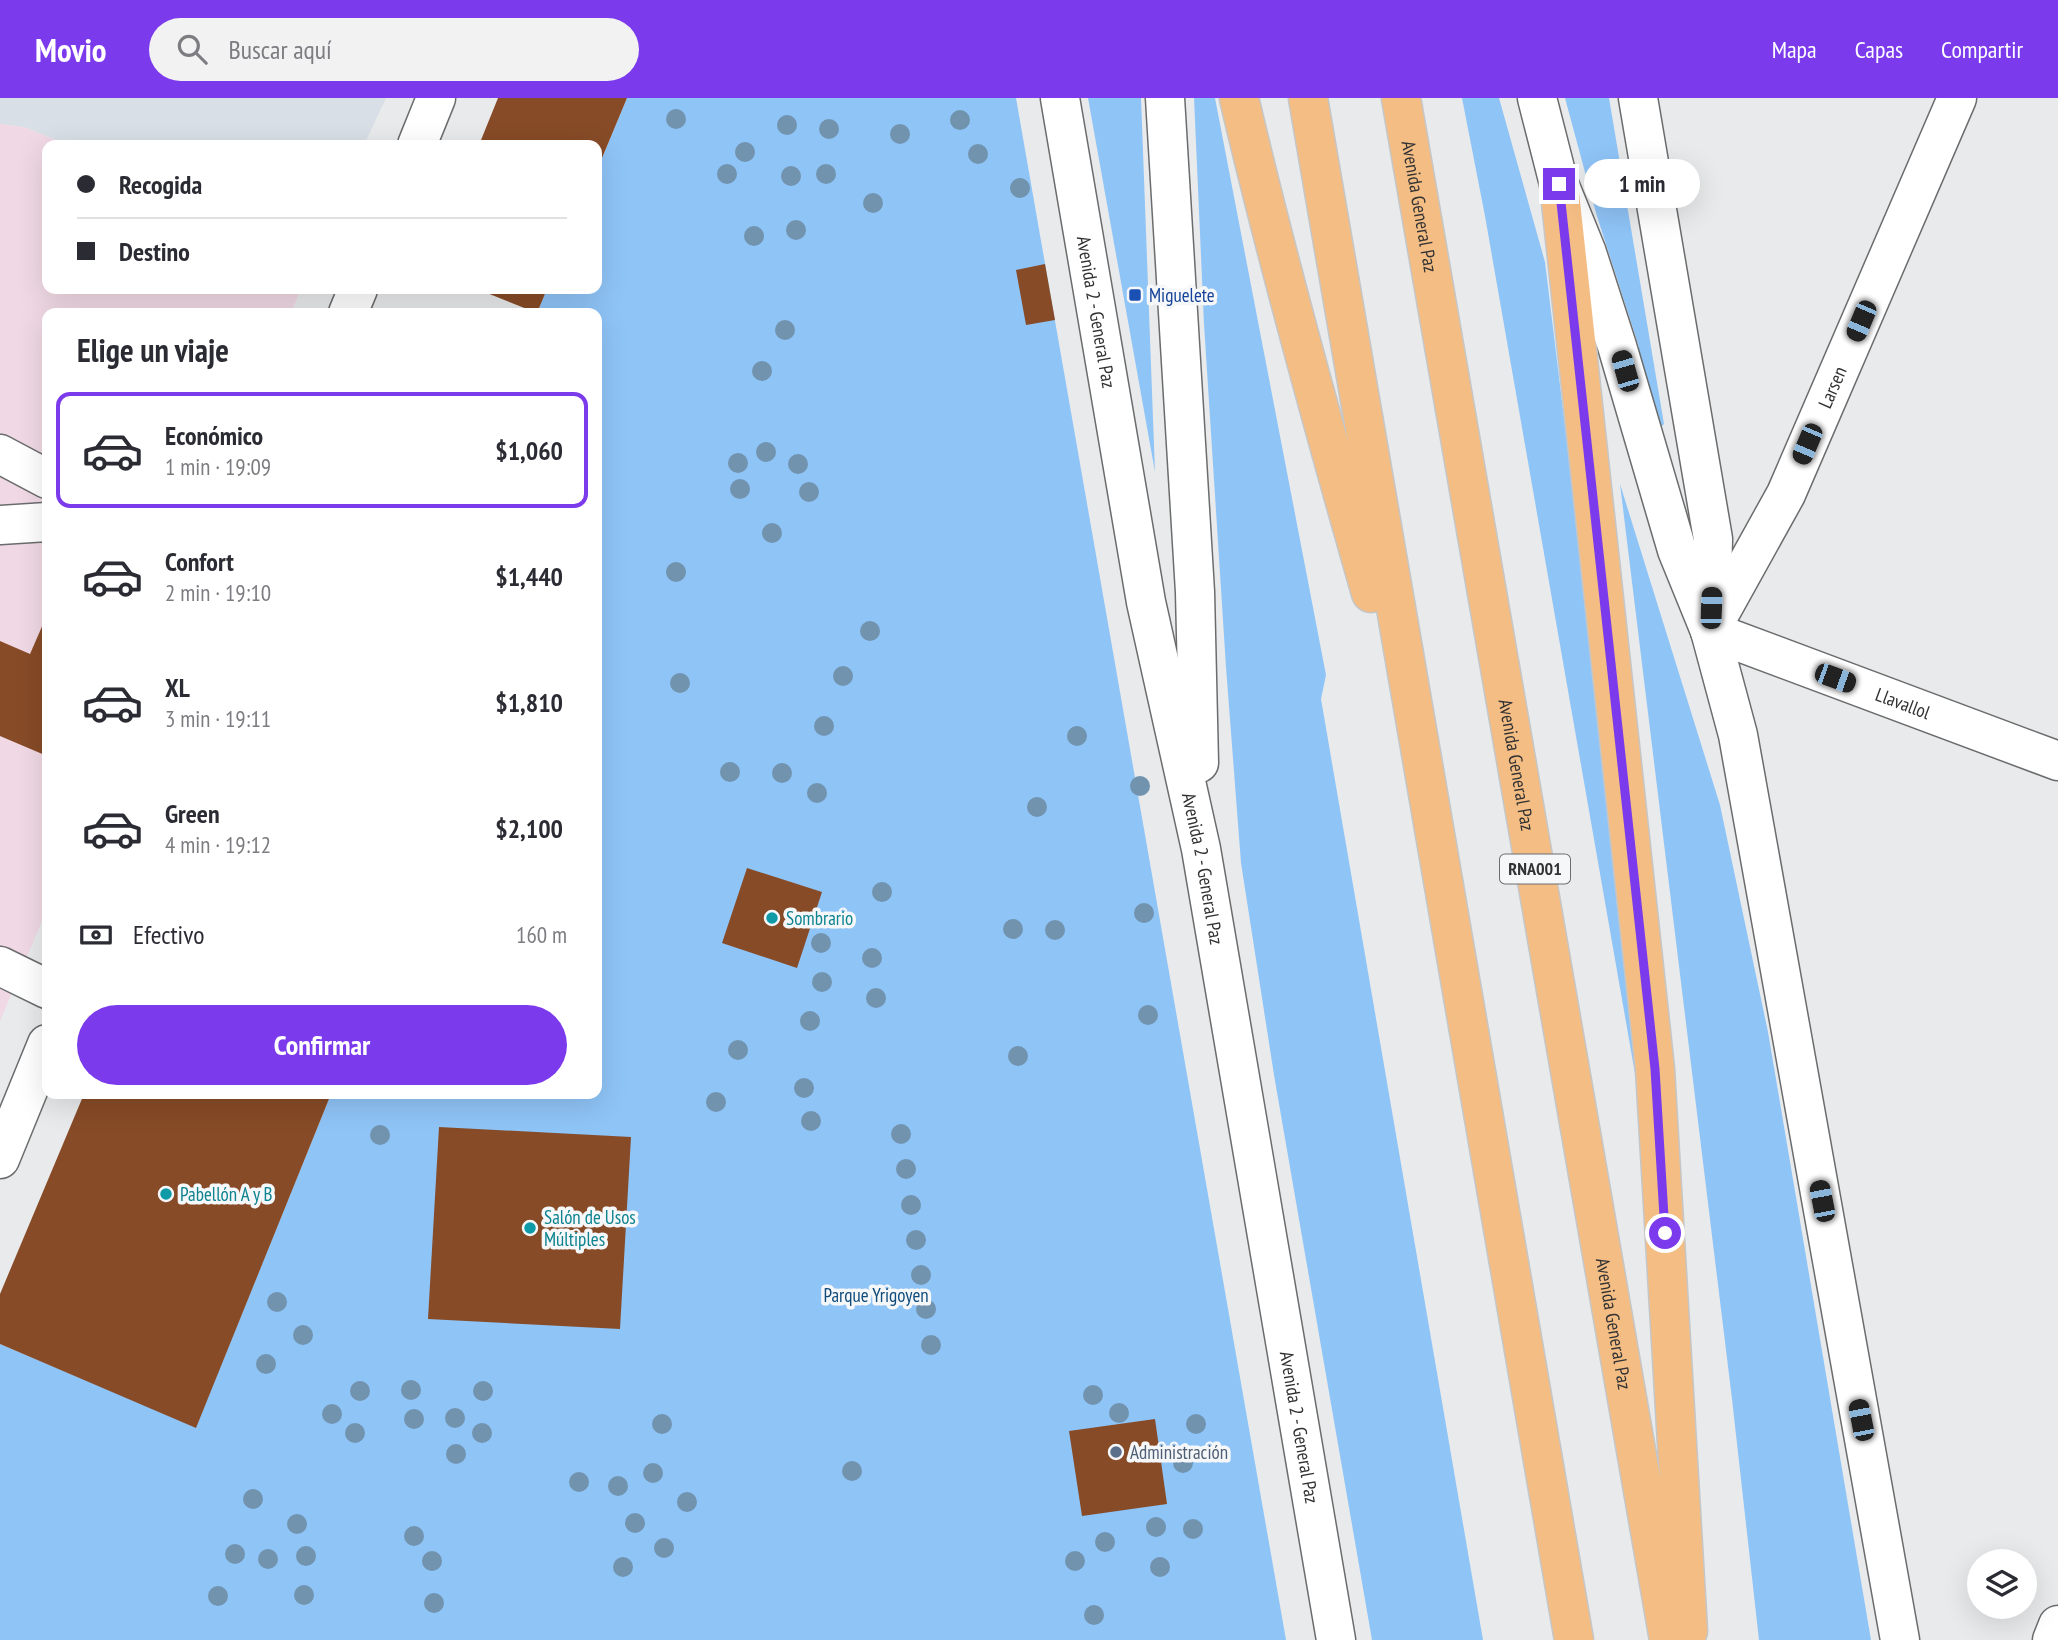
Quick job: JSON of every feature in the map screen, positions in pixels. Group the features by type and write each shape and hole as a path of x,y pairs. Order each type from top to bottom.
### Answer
{"highway":[{"path":"1239,98 1311,381 1426,784"},
{"path":"1308,98 1574,1640"},
{"name":"Avenida General Paz","path":"1401,98 1669,1640"},
{"path":"1559,184 1655,1069 1689,1640"}],"street":[{"path":"419,140 436,98"},
{"name":"Avenida 2 - General Paz","path":"1060,98 1146,602 1201,849 1336,1640"},
{"path":"1165,98 1195,592 1201,849"},
{"path":"1537,98 1559,184 1587,253 1617,346 1677,550 1710,631 1738,735 1900,1640"},
{"path":"1638,98 1713,539 1710,631"},
{"name":"Larsen","path":"1710,631 1786,494 1957,98"},
{"path":"0,454 42,476"},
{"path":"0,525 42,522"},
{"name":"Llavallol","path":"1710,631 2058,761"},
{"path":"0,966 42,987"},
{"path":"0,1159 42,1056"},
{"path":"2052,1640 2058,1625"}],"shaded area":[{"path":"0,98 386,98 366,140 56,140 24,127 0,124"},
{"path":"0,124 24,127 56,140 42,140 42,294 299,294 293,308 42,308 42,921 0,1021"}],"green space":[{"name":"Parque Yrigoyen","path":"627,98 1016,98 1286,1640 0,1640 0,1344 196,1427 329,1099 602,1099 602,308 539,308 545,294 602,294 602,158"},
{"path":"1088,98 1141,98 1155,472"},
{"path":"1194,98 1215,98 1326,675 1321,699 1483,1640 1372,1640 1274,1075 1241,863 1204,324"},
{"path":"1462,98 1499,98 1545,262 1645,1083 1637,1085 1485,216"},
{"path":"1565,98 1609,98 1664,424 1661,427 1657,425 1632,349 1639,347 1596,213"},
{"path":"1620,484 1720,805 1768,1032 1871,1640 1759,1640"}],"building":[{"path":"498,98 627,98 602,158 602,140 481,140"},
{"path":"1045,264 1055,320 1026,325 1016,270"},
{"path":"490,294 545,294 539,308 524,308"},
{"path":"42,626 42,754 0,736 0,641 30,654"},
{"name":"Sombrario","path":"747,868 822,892 797,968 722,943"},
{"name":"Pabellón A y B","path":"82,1099 329,1099 196,1428 0,1344 0,1294"},
{"name":"Salón de Usos Múltiples","path":"439,1127 631,1137 620,1329 428,1319"},
{"name":"Administración","path":"1155,1419 1167,1504 1082,1516 1069,1431"}],"place":[{"name":"Miguelete","path":"1135,295"},
{"name":"Sombrario","path":"772,918"},
{"name":"Pabellón A y B","path":"166,1194"},
{"name":"Salón de Usos Múltiples","path":"530,1228"},
{"name":"Administración","path":"1116,1452"}],"route":[{"path":"1559,184 1655,1069 1665,1233"}]}
